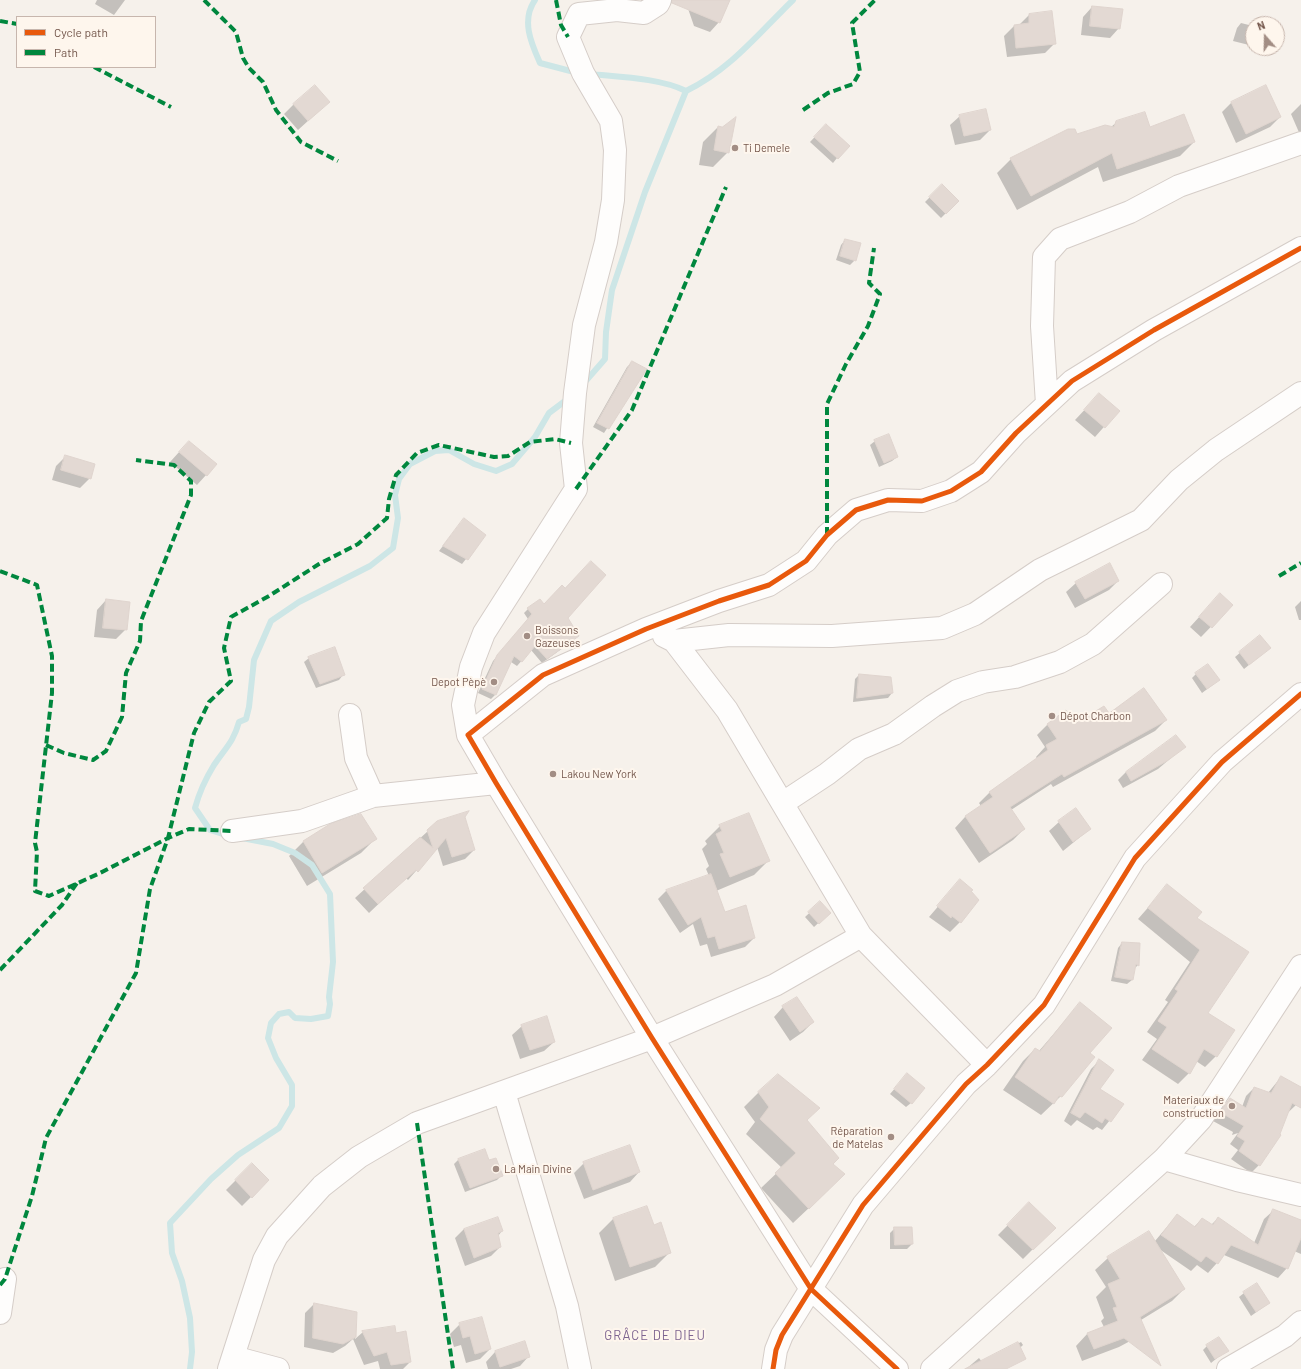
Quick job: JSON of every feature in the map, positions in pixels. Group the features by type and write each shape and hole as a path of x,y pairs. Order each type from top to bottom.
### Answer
{"street":[{"path":"660,0 658,4 644,13 617,10 579,14 568,37 583,73 611,121 615,150 613,200 606,242 584,325 575,393 571,442 576,489 484,633 471,667 463,705 468,735 652,1038 811,1288 897,1369"},
{"path":"1047,404 1042,326 1044,257 1060,239 1130,212 1179,186 1301,144"},
{"path":"468,735 543,675 646,629 719,601 769,585 806,561 827,535 856,510 888,500 922,501 951,491 981,472 1016,433 1072,381 1154,330 1301,248"},
{"path":"674,641 729,635 832,636 942,628 975,614 1040,570 1141,520 1180,480 1216,450 1301,393"},
{"path":"783,803 827,774 859,749 894,734 932,706 958,692 983,682 1015,677 1060,662 1093,644 1161,584"},
{"path":"646,629 674,641 727,710 861,936 987,1065"},
{"path":"773,1369 776,1350 782,1335 863,1205 966,1084 987,1065 1044,1006 1135,858 1222,762 1301,694"},
{"path":"350,715 356,758 373,796"},
{"path":"232,831 302,821 373,796 496,783"},
{"path":"278,1369 231,1363 264,1260 277,1236 322,1186 359,1157 417,1123 652,1038 775,984 861,936"},
{"path":"932,1369 1164,1159 1201,1118 1301,966"},
{"path":"504,1092 567,1306 580,1369"},
{"path":"1164,1159 1237,1180 1301,1195"},
{"path":"0,1313 5,1279"},
{"path":"1228,1369 1285,1336 1301,1322"}],"building":[{"path":"672,0 730,0 720,23 672,3"},
{"path":"1092,6 1123,9 1120,29 1090,26"},
{"path":"1052,11 1056,44 1016,48 1014,25 1029,23 1029,14"},
{"path":"315,85 330,102 308,121 293,104"},
{"path":"1266,85 1281,117 1246,134 1231,102"},
{"path":"986,109 991,130 964,136 959,115"},
{"path":"1145,112 1150,127 1184,114 1195,142 1117,169 1112,153 1031,196 1010,158 1068,129 1075,129 1077,134 1105,125 1114,127 1116,121"},
{"path":"736,117 729,153 714,150 718,126 722,127"},
{"path":"826,124 850,146 838,159 814,137"},
{"path":"942,184 959,201 946,214 929,197"},
{"path":"845,239 861,243 856,261 840,256"},
{"path":"632,361 647,369 609,429 597,423"},
{"path":"1099,393 1120,411 1105,428 1084,410"},
{"path":"889,434 898,457 884,463 874,440"},
{"path":"189,441 217,464 207,476 179,452"},
{"path":"65,455 95,464 91,479 61,470"},
{"path":"464,518 486,535 468,560 443,546"},
{"path":"591,561 606,575 568,618 579,636 547,659 535,646 522,662 514,656 496,695 482,689 497,655 532,614 527,608 540,599 544,604 562,585 565,588"},
{"path":"1110,563 1119,581 1085,599 1075,582"},
{"path":"1220,593 1233,605 1212,628 1199,617"},
{"path":"106,599 130,602 127,630 103,628"},
{"path":"1260,635 1271,648 1249,665 1239,652"},
{"path":"335,647 345,675 320,684 308,657"},
{"path":"1208,664 1220,680 1207,689 1195,673"},
{"path":"859,674 891,677 893,693 857,698"},
{"path":"1144,688 1167,720 1064,777 1062,774 1010,807 1025,829 990,853 965,816 993,797 989,792 1048,750 1046,745 1057,739 1047,724 1066,710 1075,724 1104,706 1109,713"},
{"path":"1176,735 1186,747 1167,761 1131,781 1126,772"},
{"path":"1076,808 1091,829 1073,842 1058,821"},
{"path":"469,811 465,817 475,850 452,857 446,838 418,872 416,870 378,904 363,888 420,837 433,848 427,830 437,821"},
{"path":"749,813 770,861 730,877 720,854 724,853 716,834 722,831 719,825"},
{"path":"361,814 377,839 322,873 303,841 330,824"},
{"path":"711,874 725,912 746,905 755,938 719,949 715,936 708,938 701,917 688,925 666,890"},
{"path":"960,879 973,890 971,891 979,900 961,923 952,916 951,918 937,906"},
{"path":"1167,884 1202,912 1197,918 1249,952 1208,1013 1235,1030 1217,1057 1204,1049 1190,1074 1152,1049 1167,1027 1158,1021 1178,991 1175,989 1200,950 1148,908"},
{"path":"820,901 831,913 819,924 808,912"},
{"path":"1122,942 1140,943 1139,966 1136,964 1133,980 1115,977"},
{"path":"797,997 814,1022 800,1032 782,1006"},
{"path":"1080,1002 1112,1028 1090,1053 1095,1057 1062,1097 1059,1096 1054,1104 1015,1077 1035,1048 1040,1051"},
{"path":"547,1016 555,1042 530,1050 521,1025"},
{"path":"1099,1059 1114,1070 1100,1089 1124,1104 1111,1122 1105,1118 1102,1123 1085,1112 1080,1118 1071,1113"},
{"path":"907,1073 925,1088 912,1104 894,1089"},
{"path":"778,1074 820,1108 807,1120 839,1158 833,1164 845,1174 809,1209 775,1173 796,1153 760,1119 769,1107 758,1092"},
{"path":"1281,1076 1301,1087 1301,1108 1292,1103 1280,1134 1281,1135 1260,1166 1239,1151 1245,1141 1237,1136 1244,1126 1220,1112 1230,1098 1246,1108 1254,1087 1271,1093"},
{"path":"630,1145 640,1172 593,1190 583,1162"},
{"path":"485,1149 489,1160 496,1158 503,1176 470,1188 458,1159"},
{"path":"252,1163 269,1180 252,1198 235,1180"},
{"path":"1029,1202 1056,1228 1033,1250 1007,1225"},
{"path":"647,1206 654,1225 661,1222 671,1253 630,1267 613,1218"},
{"path":"1273,1209 1301,1220 1301,1238 1288,1269 1231,1245 1218,1264 1206,1256 1201,1262 1161,1235 1177,1214 1195,1227 1202,1218 1213,1225 1218,1217 1258,1245"},
{"path":"498,1217 503,1231 498,1233 501,1247 474,1258 464,1229"},
{"path":"894,1227 912,1227 913,1244 895,1245"},
{"path":"1149,1231 1185,1289 1140,1317 1161,1366 1124,1338 1094,1349 1087,1333 1118,1321 1113,1308 1117,1307 1108,1284 1120,1279 1107,1257"},
{"path":"1257,1283 1270,1303 1256,1312 1243,1292"},
{"path":"314,1303 357,1312 356,1337 343,1344 313,1338"},
{"path":"482,1317 491,1349 475,1354 470,1336 463,1338 459,1323"},
{"path":"395,1326 396,1333 406,1331 411,1362 391,1365 387,1352 374,1356 362,1331"},
{"path":"1219,1337 1229,1351 1215,1359 1206,1345"},
{"path":"525,1341 530,1357 500,1367 495,1351"},
{"path":"1018,1342 1026,1359 1006,1369 965,1369"}],"waterway":[{"path":"535,0 531,8 528,23 533,48 540,63 578,73"},
{"path":"686,91 716,73 730,62 793,0"},
{"path":"584,383 605,359 606,332 612,290 645,192 686,91 664,83 626,77 590,74"},
{"path":"229,836 210,830 195,808 211,770 232,740 239,722 246,719 249,707 254,660 271,621 299,602 370,566 393,548 398,518 395,495 399,479 410,464 435,451 449,450 474,464 496,471 512,464 535,437 549,413 569,398"},
{"path":"190,1369 192,1352 190,1318 182,1281 172,1253 170,1223 211,1179 238,1155 279,1128 292,1106 292,1085 276,1058 268,1038 271,1023 279,1014 289,1012 295,1018 311,1019 328,1016 330,1004 329,997 333,962 330,894 312,865 295,853 273,844 242,838"}],"marked path":[{"path":"204,0 236,32 243,58 249,68 263,82 276,110 301,142 338,161"},
{"path":"556,0 561,25 568,37"},
{"path":"803,110 828,93 853,84 860,72 852,23 875,0"},
{"path":"0,21 16,24"},
{"path":"96,68 171,107"},
{"path":"576,489 632,410 726,187"},
{"path":"827,535 827,404 846,364 868,326 880,294 869,283 874,248"},
{"path":"0,1285 5,1279 32,1196 46,1138 136,973 150,889 168,838 194,733 209,702 231,681 224,648 231,617 269,596 319,564 358,544 387,518 389,499 396,475 417,453 439,445 494,457 508,456 530,442 555,439 571,443"},
{"path":"46,745 64,753 93,760 106,751 122,717 126,673 140,641 141,621 191,495 191,481 174,465 136,460"},
{"path":"1279,576 1301,563"},
{"path":"0,571 37,585 52,656 52,693 35,843 37,852 35,891 49,896 98,874 168,838 189,829 232,831"},
{"path":"0,970 62,905 77,883"},
{"path":"417,1123 453,1369"}],"cycle path":[{"path":"897,1369 811,1289 652,1038 468,735 543,675 646,629 719,601 769,585 806,561 827,535 856,510 888,500 922,501 951,491 981,472 1016,433 1072,381 1154,330 1301,248"},
{"path":"773,1369 776,1350 782,1335 863,1205 966,1084 987,1065 1044,1005 1135,858 1222,762 1301,694"}],"place":[{"name":"Ti Demele","path":"735,148"},
{"name":"Boissons Gazeuses","path":"527,636"},
{"name":"Depot Pèpè","path":"494,682"},
{"name":"Dépot Charbon","path":"1052,716"},
{"name":"Lakou New York","path":"553,774"},
{"name":"Materiaux de construction","path":"1232,1106"},
{"name":"Réparation de Matelas","path":"891,1137"},
{"name":"La Main Divine","path":"496,1169"}],"district":[{"name":"GRÂCE DE DIEU","path":"655,1336"}]}
